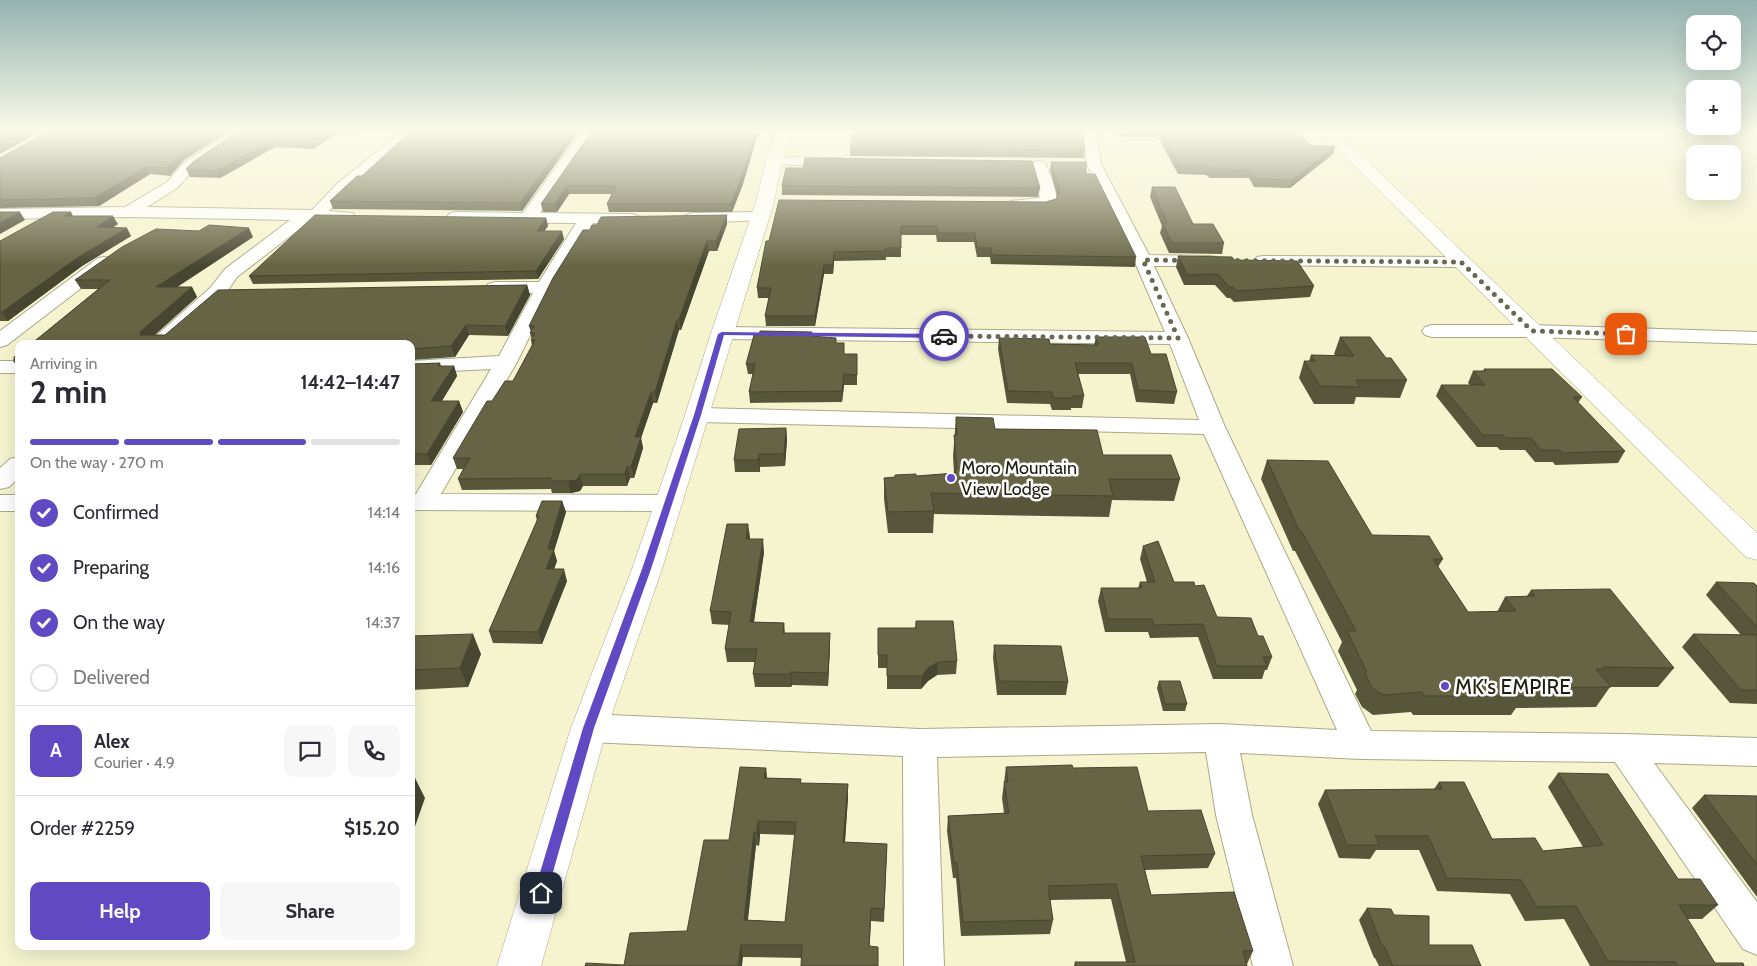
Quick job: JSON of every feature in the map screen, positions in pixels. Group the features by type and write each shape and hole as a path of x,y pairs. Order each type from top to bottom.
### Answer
{"street":[{"path":"128,212 172,185 180,176"},
{"path":"162,340 217,292 231,273 311,216 355,176"},
{"path":"528,218 557,176"},
{"path":"519,966 589,728 647,569 698,415 722,334 770,207 773,176"},
{"path":"999,204 1048,203 1048,194 1039,176"},
{"path":"1092,176 1143,260 1178,338 1213,427 1361,745"},
{"path":"1373,176 1757,550"},
{"path":"673,218 770,207"},
{"path":"0,214 128,212 365,216"},
{"path":"159,232 192,213"},
{"path":"23,230 53,214"},
{"path":"442,217 645,218"},
{"path":"418,502 506,362 545,287 587,219"},
{"path":"0,341 89,272 120,251"},
{"path":"1143,260 1222,261"},
{"path":"1242,261 1461,262"},
{"path":"477,288 545,287"},
{"path":"217,292 236,292"},
{"path":"1432,331 1532,331 1757,338"},
{"path":"722,334 1178,338"},
{"path":"415,367 506,362"},
{"path":"0,367 15,367"},
{"path":"698,415 1213,427"},
{"path":"0,481 15,468"},
{"path":"418,502 668,503"},
{"path":"0,504 15,503"},
{"path":"589,728 920,743 1220,738 1361,745 1624,748 1757,752"},
{"path":"1220,738 1234,815 1273,966"},
{"path":"920,743 924,966"},
{"path":"1624,748 1757,935"}],"building":[{"path":"0,176 131,176 94,198 0,200"},
{"path":"357,176 540,176 520,203 330,201"},
{"path":"561,176 742,176 731,204 607,204 616,186 567,186 555,204 541,204"},
{"path":"784,176 1036,176 1040,188 782,186"},
{"path":"1055,176 1096,176 1136,257 992,255 991,248 977,248 975,233 938,233 937,226 901,226 901,248 885,248 886,251 834,252 833,265 824,265 815,316 765,316 771,288 757,288 766,241 769,241 779,200 1046,202 1056,199 1060,191"},
{"path":"1255,176 1297,176 1292,180 1257,179"},
{"path":"1152,187 1175,187 1193,224 1213,224 1224,243 1172,243 1162,223 1167,223"},
{"path":"0,212 20,212 0,223"},
{"path":"53,212 71,212 64,216 113,216 97,227 127,228 77,258 0,312 0,241"},
{"path":"315,215 546,218 537,231 562,231 536,271 249,276"},
{"path":"727,215 716,241 707,241 679,320 677,320 655,392 651,392 635,437 641,437 631,467 627,467 625,474 580,474 577,480 568,481 549,481 551,478 458,479 470,458 453,458 487,401 492,401 505,381 513,381 535,340 531,340 535,333 530,333 534,326 529,326 553,278 583,230 590,230 592,225 597,225 601,217"},
{"path":"209,225 249,228 156,287 192,287 140,332 140,335 165,335 218,290 527,285 505,326 466,325 451,346 415,349 415,340 36,340 110,280 75,280 122,247 156,229 199,231"},
{"path":"1178,256 1232,257 1234,260 1297,261 1314,286 1237,291 1233,287 1229,287 1218,274 1187,275"},
{"path":"760,331 812,332 811,336 836,338 836,343 844,343 844,354 857,354 857,375 844,374 842,391 749,392 755,364 746,364 754,335 759,335"},
{"path":"1096,337 1145,337 1151,354 1166,354 1177,392 1138,390 1132,363 1075,363 1084,396 1053,398 1052,392 1008,391 999,338 1049,339 1050,344 1098,345"},
{"path":"1340,337 1370,337 1386,358 1391,358 1407,380 1356,380 1360,387 1320,386 1304,361 1315,361 1311,355 1354,356"},
{"path":"440,363 438,366 454,366 431,401 459,401 427,454 415,454 415,364"},
{"path":"1484,369 1552,369 1582,397 1573,397 1625,451 1562,453 1560,450 1541,450 1531,438 1506,438 1503,435 1483,435 1441,385 1485,385 1473,371 1486,371"},
{"path":"956,417 993,418 995,429 1097,430 1103,455 1171,455 1180,479 1109,479 1113,496 931,493 934,511 888,512 884,478 895,477 895,475 916,474 916,476 956,473 954,435 957,435"},
{"path":"786,428 784,454 759,454 758,460 734,460 739,429"},
{"path":"1267,460 1328,461 1372,535 1429,536 1443,559 1433,559 1468,612 1516,611 1505,597 1535,596 1531,590 1610,589 1674,668 1604,667 1605,669 1596,669 1611,687 1520,688 1525,696 1424,696 1422,692 1384,695 1372,688 1365,674 1367,672 1347,631 1356,631 1302,532 1300,532"},
{"path":"542,501 562,501 548,549 554,549 546,569 564,569 538,632 489,631 539,516 536,516"},
{"path":"727,524 748,524 746,539 763,539 750,622 784,623 783,633 830,633 828,673 753,674 757,649 725,649 731,612 710,611"},
{"path":"1158,541 1174,582 1194,582 1195,586 1204,585 1217,617 1251,618 1258,636 1263,636 1272,657 1263,657 1267,666 1217,666 1203,624 1154,625 1152,619 1108,619 1101,588 1142,588 1140,582 1155,582 1143,546"},
{"path":"1716,582 1754,583 1757,586 1757,627"},
{"path":"916,621 953,621 957,661 938,662 928,668 922,676 887,676 887,655 878,655 878,628 916,628"},
{"path":"473,634 460,668 415,670 415,636"},
{"path":"1693,634 1757,635 1757,690 1741,690"},
{"path":"994,645 1061,646 1068,682 999,681"},
{"path":"1159,681 1180,681 1187,704 1165,704"},
{"path":"1072,765 1073,768 1137,767 1148,811 1201,810 1215,854 1141,856 1151,895 1234,892 1253,951 1243,951 1247,966 1076,966 1075,962 1135,962 1116,884 1048,886 1053,920 963,922 957,863 954,863 948,816 1009,813 1004,782 1008,782 1006,767"},
{"path":"740,767 766,768 764,778 801,779 800,783 848,784 843,842 887,844 884,909 871,908 869,946 878,947 878,966 801,966 802,945 741,945 738,966 585,966 586,963 624,965 630,933 687,931 704,840 729,840","holes":["758,821 796,822 785,922 744,920 754,832 757,832"]},
{"path":"1558,773 1608,774 1678,879 1700,879 1718,905 1679,905 1715,963 1743,963 1744,966 1678,966 1676,962 1608,961 1576,906 1537,907 1521,880 1447,878 1428,836 1375,836 1379,845 1347,845 1325,790 1442,789 1439,782 1464,782 1492,839 1535,838 1543,851 1603,845"},
{"path":"1704,795 1757,796 1757,865"},
{"path":"1367,908 1391,909 1394,915 1429,916 1429,945 1472,945 1481,966 1393,966 1384,946 1382,946"}],"way so far":[{"path":"944,336 1178,338 1143,260 1461,262 1532,331 1626,334"}],"place":[{"name":"Moro Mountain View Lodge","path":"951,478"},
{"name":"MK's EMPIRE","path":"1445,686"}],"route":[{"path":"541,893 589,728 647,569 698,415 722,334 944,336"}]}
